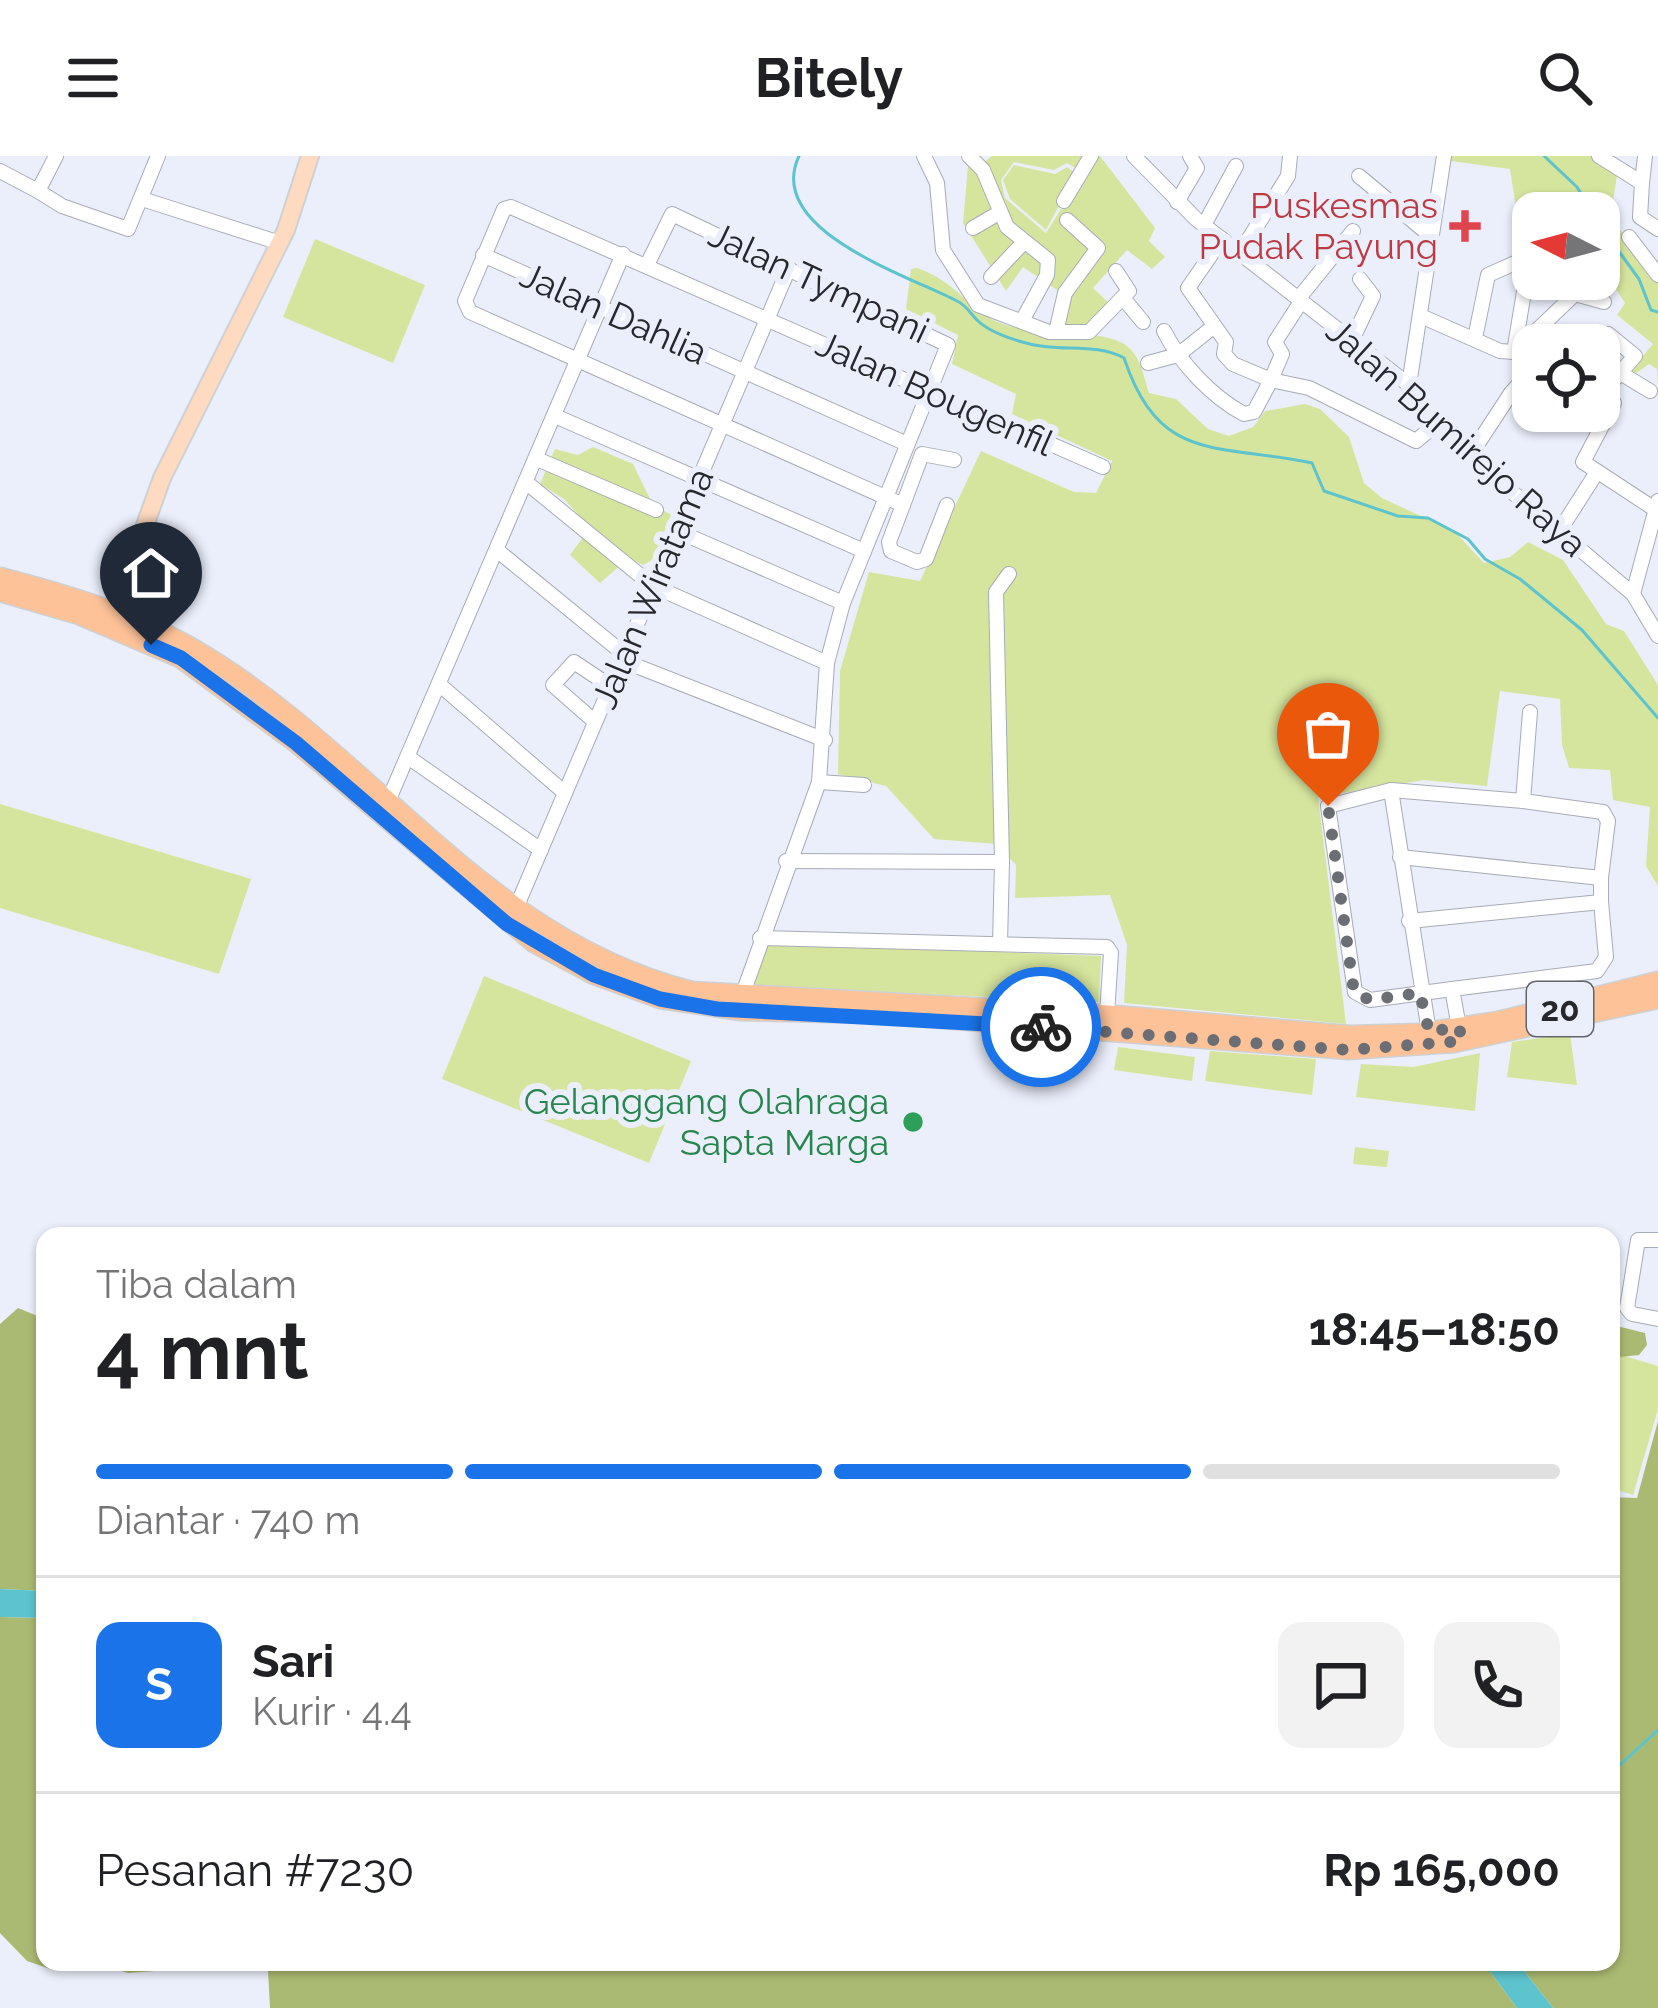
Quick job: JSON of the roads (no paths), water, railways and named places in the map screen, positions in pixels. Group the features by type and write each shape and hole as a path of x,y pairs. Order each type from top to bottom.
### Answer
{"highway":[{"name":"20","path":"0,577 212,662 385,808 535,944 634,992 717,1009 1107,1014 1322,1034 1460,1034 1658,981"},
{"name":"20","path":"0,592 112,619"},
{"name":"20","path":"385,808 570,946 640,977 742,996 1348,1050 1658,999"}],"main road":[{"path":"112,619 172,457 280,243 310,156"}],"street":[{"path":"11,156 2,172 125,229 158,156"},
{"path":"38,191 56,156"},
{"path":"924,156 937,183 943,250 978,305 1056,332 1097,329 1129,289 1116,272"},
{"path":"969,156 987,177 998,214 1049,264 1023,319"},
{"path":"1064,201 1091,156"},
{"name":"Jalan Bumirejo Raya","path":"1134,156 1204,225 1409,385 1418,410 1634,596 1658,636"},
{"path":"1178,202 1197,168 1190,156"},
{"path":"1240,253 1288,176 1290,156"},
{"path":"1409,385 1444,156"},
{"path":"1599,156 1642,182"},
{"path":"1645,156 1643,221 1658,229"},
{"path":"1204,225 1236,166"},
{"path":"1359,176 1432,237"},
{"path":"142,199 280,243"},
{"name":"Jalan Bougenfil","path":"484,255 498,220 511,207 1103,467"},
{"name":"Jalan Tympani","path":"647,265 672,214 946,341 949,349 930,390"},
{"path":"973,228 998,214"},
{"path":"1056,332 1065,293 1098,248 1067,220"},
{"path":"1165,331 1178,355 1219,398 1244,414 1254,412 1282,354 1275,342 1300,299 1354,230"},
{"path":"1325,236 1340,245"},
{"path":"1629,237 1658,275"},
{"path":"1222,239 1188,288 1226,342 1224,354 1233,364 1271,380 1309,388 1416,441 1434,426"},
{"path":"991,277 1024,242"},
{"path":"385,808 623,254"},
{"path":"484,255 466,308 902,505"},
{"name":"Jalan Dahlia","path":"484,255 908,443"},
{"path":"1475,338 1488,275 1512,264"},
{"name":"Jalan Wiratama","path":"516,908 789,268"},
{"path":"1352,340 1373,304 1373,296 1360,279"},
{"path":"1123,298 1143,322"},
{"path":"1541,324 1564,300"},
{"path":"1600,300 1604,302"},
{"path":"1423,317 1512,352"},
{"path":"1148,363 1178,355 1213,327"},
{"path":"1620,343 1635,356 1609,397 1584,459 1655,511 1634,596 1658,612"},
{"path":"1622,374 1650,391"},
{"path":"742,996 786,861 819,782 827,663 843,603 930,390"},
{"path":"1469,457 1511,393"},
{"path":"555,416 864,551"},
{"path":"947,505 926,559 917,562 888,548 922,454 954,460"},
{"path":"537,459 656,510"},
{"path":"1560,530 1598,472"},
{"path":"527,483 653,586 827,663"},
{"path":"676,531 843,603"},
{"path":"498,551 623,657 825,740"},
{"path":"1000,943 996,592 1009,574"},
{"path":"594,721 552,687 568,657 610,686"},
{"path":"440,685 565,793"},
{"path":"1523,801 1531,712"},
{"path":"408,757 478,811 485,810 541,850"},
{"path":"819,782 864,784"},
{"path":"1391,790 1429,1032"},
{"path":"1391,790 1603,812 1608,821 1601,878 1606,957 1597,971 1370,1000 1354,992 1328,806 1391,790"},
{"path":"1400,857 1601,878"},
{"path":"786,861 1002,862"},
{"path":"1409,921 1601,902"},
{"path":"760,938 1107,947 1112,953 1107,1014"},
{"path":"1452,988 1460,1034"},
{"path":"1658,1240 1639,1238 1627,1307 1632,1314 1658,1319"}],"water":[{"path":"0,1589 36,1591 36,1618 0,1617"},
{"path":"1490,1971 1524,1971 1553,2008 1517,2008"}],"waterway":[{"path":"799,156 794,182 802,206 820,228 846,246 960,303 982,324 1007,337 1039,346 1101,350 1124,358 1155,417 1196,443 1312,463 1324,491 1398,516 1428,518 1468,539 1485,559 1520,579 1582,630 1658,718"},
{"path":"1544,156 1580,192"},
{"path":"1620,253 1639,279 1651,310 1658,312"},
{"path":"1620,1765 1658,1730"}],"place":[{"name":"Puskesmas Pudak Payung","path":"1465,226"},
{"name":"Gelanggang Olahraga Sapta Marga","path":"913,1122"}]}
